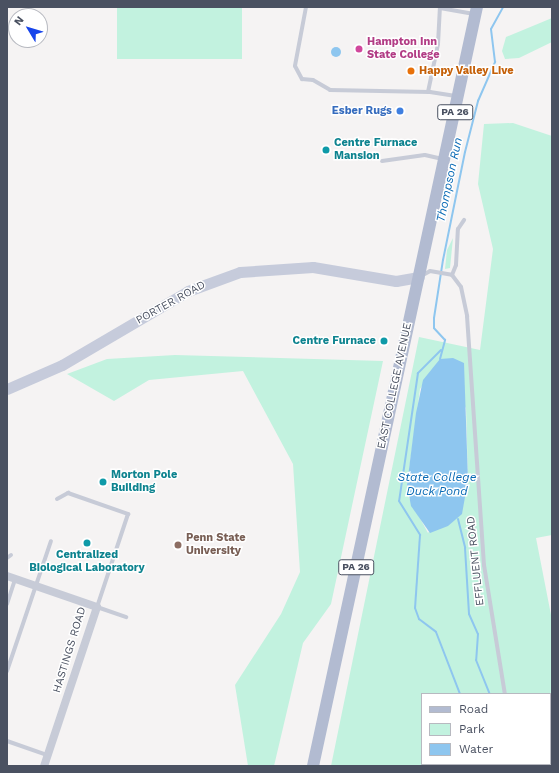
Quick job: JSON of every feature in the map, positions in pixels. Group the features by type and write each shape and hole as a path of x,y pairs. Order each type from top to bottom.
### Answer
{"main road":[{"name":"EAST COLLEGE AVENUE","path":"313,766 476,10"}],"street":[{"name":"PORTER ROAD","path":"7,389 62,365 188,291 240,272 313,266 396,281 419,277"},
{"name":"HASTINGS ROAD","path":"7,576 97,607 44,766"}],"lane":[{"path":"306,7 295,66 302,79 313,80 330,90 428,92 458,96"},
{"path":"428,92 438,44 440,7 476,10"},
{"path":"382,161 425,155 445,159"},
{"path":"419,277 433,271 452,275 456,265 458,229 464,220"},
{"name":"EFFLUENT ROAD","path":"452,275 461,287 471,353 484,565 506,693"},
{"path":"57,499 68,493 128,514 97,607 126,617"},
{"path":"7,671 50,541"},
{"path":"7,558 11,554"},
{"path":"7,604 16,579"},
{"path":"7,741 47,755"}],"green space":[{"path":"117,7 242,7 242,59 117,59"},
{"path":"552,18 552,42 519,58 505,59 502,51 506,37"},
{"path":"513,123 552,136 552,535 536,538 552,620 552,766 331,766 419,337 480,350 493,249 478,184 484,124","holes":["437,364 466,408 468,480 428,533 408,496 407,485 420,389"]},
{"path":"453,238 450,268 445,269 447,250"},
{"path":"175,355 383,361 331,604 303,643 274,766 248,766 235,685 281,614 300,572 293,464 243,371 149,380 114,401 67,374 107,359"}],"water":[{"path":"334,47 338,47 340,48 340,56 334,57 331,54 331,50"},
{"name":"State College Duck Pond","path":"453,358 464,363 468,480 462,514 448,526 430,533 411,506 407,485 416,413 423,380 440,359"}],"waterway":[{"name":"Thompson Run","path":"440,359 445,340 434,328 434,318 443,260 465,152 478,101 495,62 491,29 503,7"},
{"path":"441,350 418,373 399,501 420,535 415,608 419,619 436,632 460,693"},
{"path":"458,519 465,548 469,614 478,634 476,660 490,693"}],"place":[{"name":"Hampton Inn State College","path":"359,49"},
{"name":"Happy Valley Live","path":"411,71"},
{"name":"Esber Rugs","path":"400,111"},
{"name":"Centre Furnace Mansion","path":"326,150"},
{"name":"Centre Furnace","path":"384,341"},
{"name":"Morton Pole Building","path":"103,482"},
{"name":"Centralized Biological Laboratory","path":"87,543"},
{"name":"Penn State University","path":"178,545"}]}
